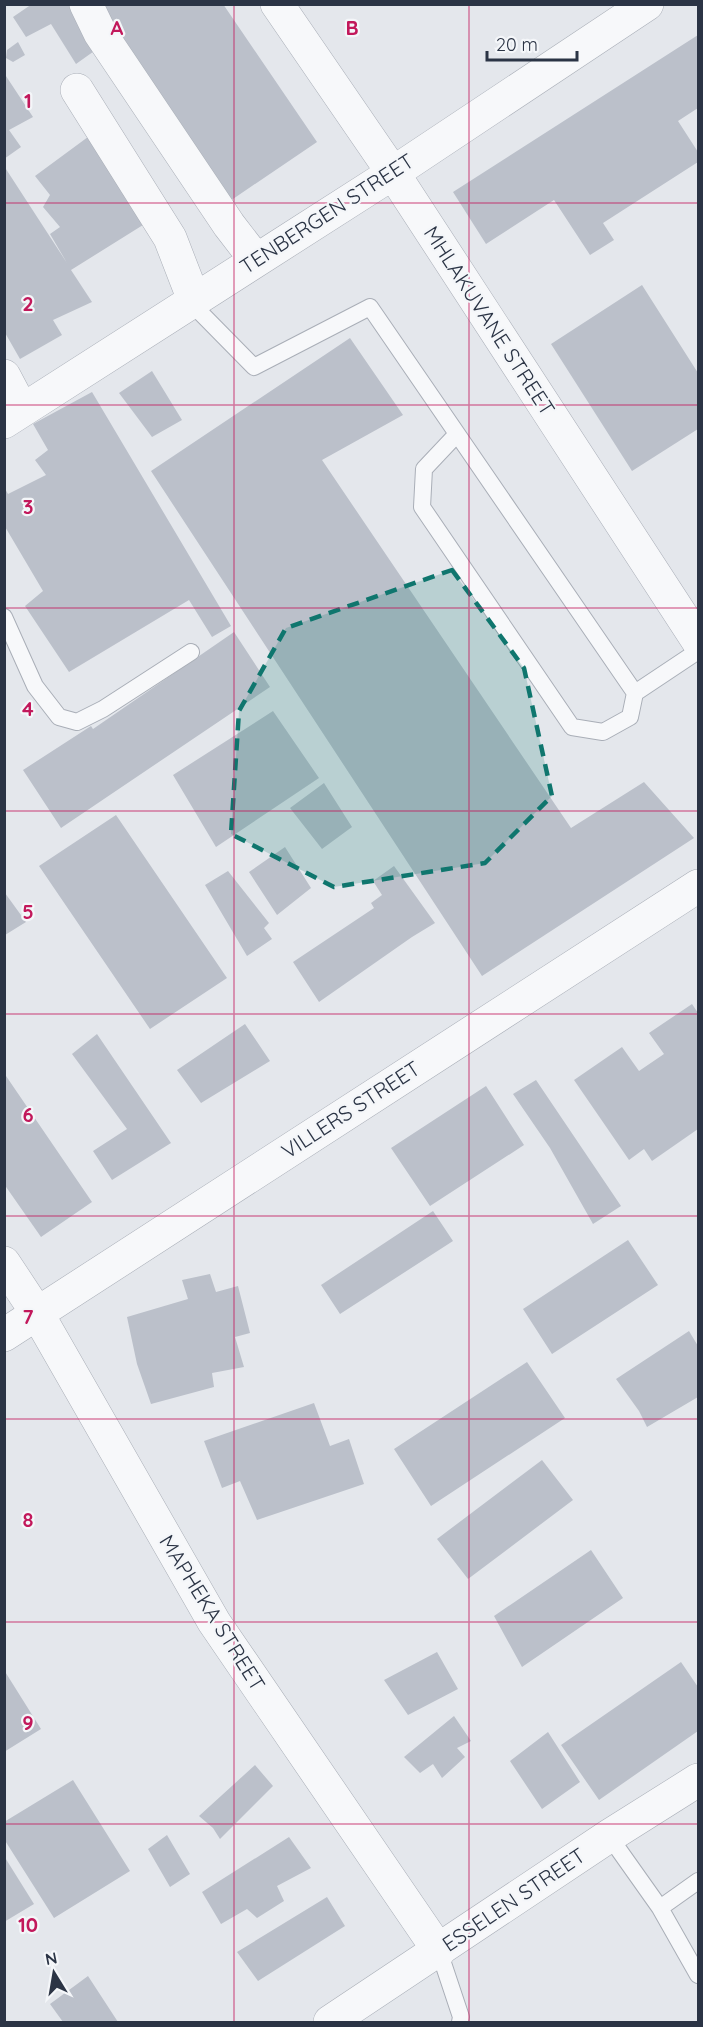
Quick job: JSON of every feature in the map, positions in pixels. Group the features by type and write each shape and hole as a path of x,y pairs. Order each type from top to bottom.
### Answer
{"street":[{"path":"86,4 100,33 229,225 256,260"},
{"name":"MHLAKUVANE STREET","path":"277,4 393,173 699,641"},
{"name":"TENBERGEN STREET","path":"13,416 393,173 647,4"},
{"path":"77,90 170,238 192,301"},
{"path":"4,376 13,416"},
{"name":"VILLERS STREET","path":"4,1335 699,886"},
{"name":"MAPHEKA STREET","path":"4,1263 37,1313 214,1622 439,1951"},
{"name":"ESSELEN STREET","path":"330,2022 609,1836 699,1780"}],"lane":[{"path":"192,301 254,367 370,307 635,693"},
{"path":"457,434 424,469 422,507 572,727 603,732 630,717 635,693 699,651"},
{"path":"4,617 35,686 58,717 77,722 103,709 191,652"},
{"path":"609,1836 660,1908 699,1975"},
{"path":"660,1908 699,1881"},
{"path":"439,1951 463,2021"}],"highlighted area":[{"path":"452,570 524,668 552,796 485,863 334,887 231,834 239,711 286,628"}],"building":[{"path":"32,4 69,4 97,49 76,64 51,24 26,37 13,17"},
{"path":"105,4 223,4 317,142 230,201 99,8"},
{"path":"698,35 698,108 678,121 698,152 698,162 603,223 614,240 590,255 554,200 486,244 453,192"},
{"path":"18,42 25,55 13,62 6,58 7,50"},
{"path":"4,73 33,117 9,130 21,147 4,159"},
{"path":"92,134 151,220 71,270 92,302 53,320 62,335 20,359 4,331 4,166 67,263 50,234 60,227 43,207 50,195 35,176"},
{"path":"642,285 698,373 698,429 632,471 551,344"},
{"path":"350,338 403,415 322,460 571,828 644,782 694,838 482,976 151,471"},
{"path":"152,371 182,420 152,437 119,393"},
{"path":"92,392 231,626 212,637 189,600 69,672 25,606 43,591 4,525 4,487 8,494 46,475 35,460 48,450 33,424"},
{"path":"234,632 270,687 61,828 23,770 91,726 93,729"},
{"path":"273,711 319,778 216,847 173,775"},
{"path":"324,783 352,827 322,849 290,808"},
{"path":"116,815 227,978 150,1029 39,866"},
{"path":"285,847 311,888 277,915 249,872"},
{"path":"394,866 435,923 319,1002 293,962 374,908 371,903 382,895 373,881"},
{"path":"228,871 269,923 264,928 272,939 247,956 205,885"},
{"path":"5,893 26,922 5,935"},
{"path":"692,1004 698,1013 698,1129 652,1161 644,1149 629,1160 574,1080 622,1047 639,1071 664,1054 649,1033"},
{"path":"245,1024 270,1061 201,1103 177,1070"},
{"path":"97,1034 171,1143 112,1180 93,1151 127,1129 72,1054"},
{"path":"4,1073 92,1202 41,1237 4,1184"},
{"path":"536,1080 621,1206 593,1224 550,1148 513,1094"},
{"path":"486,1086 524,1145 430,1206 391,1148"},
{"path":"433,1211 453,1241 340,1314 321,1285"},
{"path":"628,1240 658,1285 552,1354 523,1309"},
{"path":"210,1274 216,1292 238,1286 250,1333 235,1337 244,1367 212,1373 214,1387 151,1404 137,1364 127,1317 188,1299 182,1280"},
{"path":"689,1331 698,1346 698,1397 647,1427 639,1411 616,1379"},
{"path":"527,1362 565,1418 431,1506 394,1449"},
{"path":"314,1403 330,1446 349,1439 364,1484 257,1520 240,1481 222,1488 204,1441"},
{"path":"542,1460 573,1500 468,1579 437,1539"},
{"path":"591,1550 623,1598 522,1667 494,1616"},
{"path":"437,1652 458,1689 408,1715 384,1680"},
{"path":"681,1662 698,1687 698,1731 599,1800 561,1745"},
{"path":"4,1670 41,1729 4,1752"},
{"path":"454,1716 471,1741 457,1748 465,1757 442,1778 433,1764 420,1773 404,1757"},
{"path":"548,1732 580,1782 542,1809 510,1761"},
{"path":"255,1765 273,1786 220,1839 213,1828 199,1816"},
{"path":"73,1780 130,1871 54,1918 4,1839 4,1822"},
{"path":"167,1835 190,1874 170,1887 148,1849"},
{"path":"289,1837 311,1868 277,1886 284,1901 257,1918 247,1909 221,1924 202,1892"},
{"path":"4,1856 34,1904 4,1922"},
{"path":"327,1897 345,1926 258,1981 237,1952"},
{"path":"88,1976 118,2022 63,2022 50,2004"}]}
